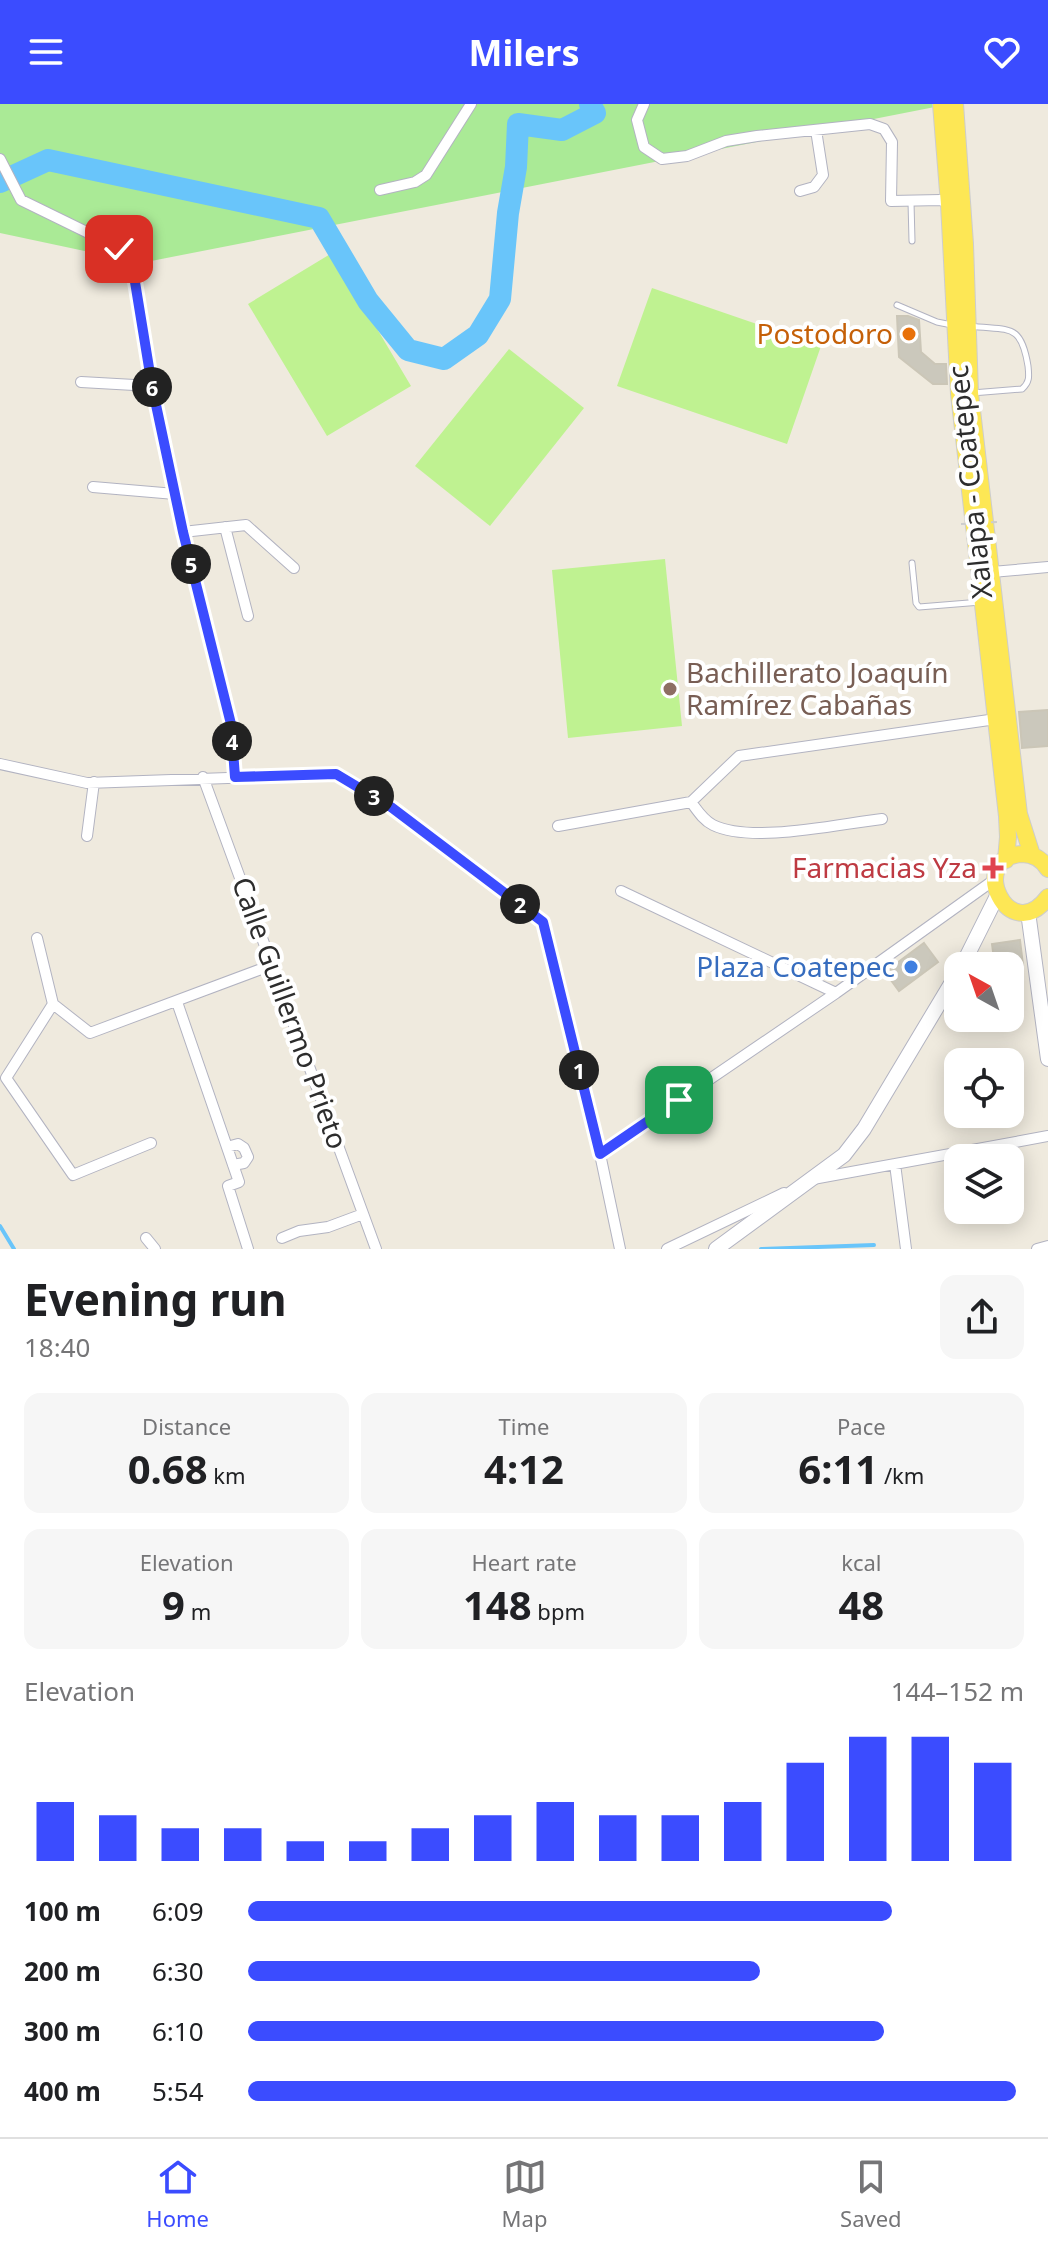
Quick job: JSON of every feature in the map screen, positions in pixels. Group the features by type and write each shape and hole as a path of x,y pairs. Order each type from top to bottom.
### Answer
{"main road":[{"name":"Xalapa - Coatepec","path":"941,104 962,325"},
{"name":"Xalapa - Coatepec","path":"955,104 964,393 982,602 1008,837 1006,860"},
{"name":"Xalapa - Coatepec","path":"964,393 992,572 1019,814 1032,855"},
{"path":"968,952 996,888 1000,866 1014,856 1032,855 1048,869"},
{"path":"996,888 1011,910 1028,912 1040,907 1048,897"},
{"path":"1028,912 1048,1059"},
{"path":"716,1249 844,1155 864,1129 944,995"}],"street":[{"path":"380,190 415,182 426,175 471,104"},
{"path":"644,104 637,120 644,147 662,159 687,156 726,141 870,124 884,129 892,142 891,201 941,200 949,204"},
{"path":"800,191 814,187 823,175 816,130"},
{"path":"0,159 14,189 28,205 123,252 135,282 152,386 183,532 231,724 235,777"},
{"path":"81,382 152,386"},
{"path":"93,487 175,494"},
{"path":"183,532 246,525 294,568"},
{"path":"225,527 248,616"},
{"path":"992,572 1048,567"},
{"path":"558,826 691,802 739,756 996,719"},
{"path":"0,764 94,782 336,774 391,807 543,922 620,1249"},
{"name":"Calle Guillermo Prieto","path":"203,777 376,1249"},
{"path":"87,836 94,782"},
{"path":"691,802 711,824 749,833 882,819"},
{"path":"600,1154 996,888"},
{"path":"621,891 836,993"},
{"path":"37,938 53,1004 90,1033 272,965"},
{"path":"177,1002 239,1182 228,1186 248,1249"},
{"path":"53,1004 3,1077 73,1175 151,1143"},
{"path":"667,1249 812,1179 1048,1136"},
{"path":"227,1147 238,1144 247,1152 244,1163 233,1165"},
{"path":"895,1164 906,1249"},
{"path":"282,1238 299,1231 328,1227 363,1214"},
{"path":"146,1238 155,1249"},
{"path":"1037,1249 1048,1246"}],"lane":[{"path":"911,201 912,241"},
{"path":"897,305 937,322 1011,331 1019,336 1024,343 1029,377 1027,384 1022,389 964,393"},
{"path":"912,563 919,607 982,602"}],"path":[{"path":"961,524 997,522"}],"green space":[{"path":"0,104 950,104 141,263 0,233"},
{"path":"332,253 411,386 327,436 248,304"},
{"path":"652,288 821,346 787,444 617,386"},
{"path":"509,349 584,408 490,526 415,466"},
{"path":"665,559 682,726 568,738 552,570"}],"building":[{"name":"Postodoro","path":"897,316 919,320 921,352 935,364 946,364 947,384 933,384 899,357"},
{"path":"1048,710 1048,746 1022,748 1019,712"},
{"path":"1020,940 1021,952 993,952 992,944"},
{"name":"Plaza Coatepec","path":"924,943 938,962 899,991 885,972"}],"waterway":[{"path":"0,182 48,160 319,218 368,301 408,350 444,359 478,335 500,299 508,213 516,167 518,124 562,130 595,113 590,104"},
{"path":"0,1226 14,1249"},
{"path":"761,1249 874,1245"}],"place":[{"name":"Postodoro","path":"909,334"},
{"name":"Bachillerato Joaquín Ramírez Cabañas","path":"670,689"},
{"name":"Farmacias Yza","path":"993,868"},
{"name":"Plaza Coatepec","path":"911,967"}],"route":[{"path":"119,249 128,260 135,282 152,386 183,532 231,724 235,777 336,774 391,807 543,922 600,1154 679,1100"}]}
